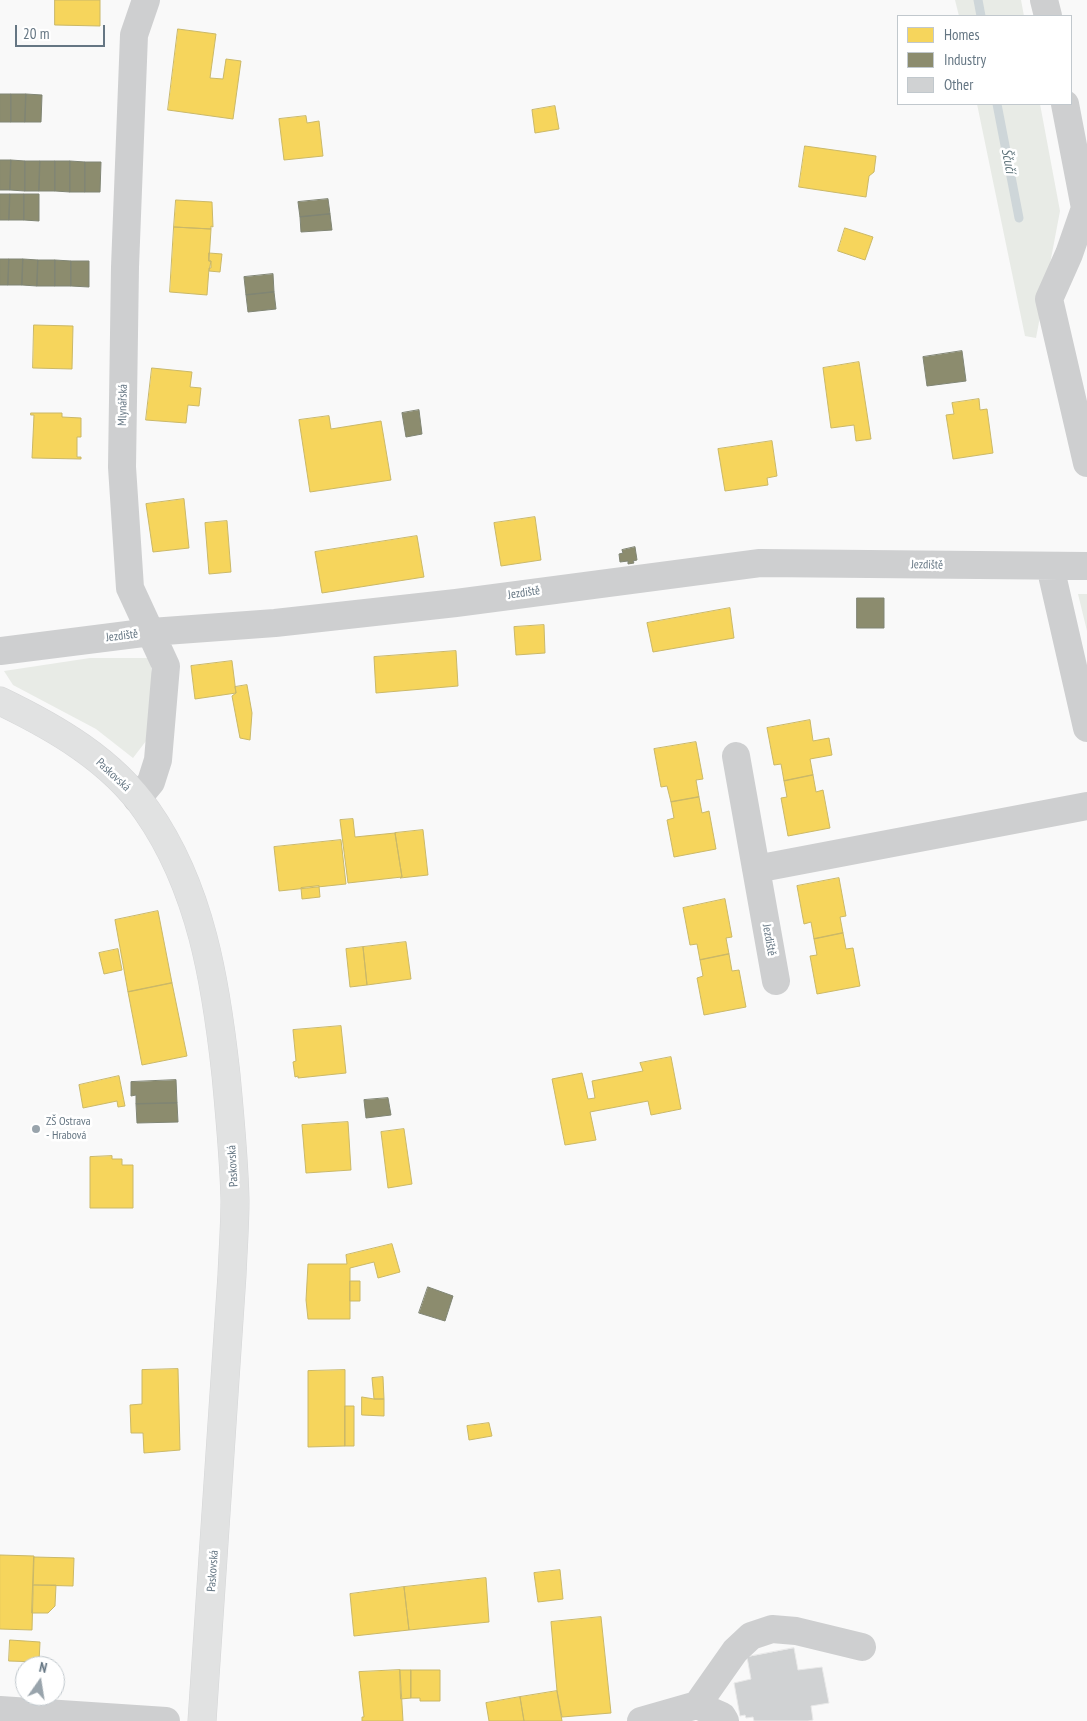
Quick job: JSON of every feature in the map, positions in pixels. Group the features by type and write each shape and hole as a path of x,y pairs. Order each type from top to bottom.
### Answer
{"main road":[{"name":"Paskovská","path":"0,701 62,735 103,763 146,810 172,851 190,893 212,971 232,1133 235,1201 232,1275 202,1721"}],"street":[{"name":"Mlynářská","path":"137,799 150,782 158,760 166,666 130,588 122,467 125,267 134,35 146,0"},
{"path":"1044,0 1048,15"},
{"path":"1065,105 1079,133 1085,208 1049,299 1087,463"},
{"name":"Jezdiště","path":"0,651 151,632 275,623 447,604 760,563 1087,566"},
{"path":"1050,566 1087,728"},
{"name":"Jezdiště","path":"736,756 776,982"},
{"path":"756,869 1087,806"},
{"path":"641,1721 697,1705 735,1651 751,1636 772,1630 796,1631 862,1647"},
{"path":"697,1705 722,1716 726,1721"},
{"path":"0,1710 166,1721"}],"shaded area":[{"path":"955,0 1021,0 1024,15 959,15"},
{"path":"977,105 1040,105 1060,211 1036,338 1025,336"},
{"path":"1078,594 1087,594 1087,631"},
{"path":"90,658 150,658 153,682 146,741 133,758 96,729 13,685 4,671"}],"building: Homes":[{"path":"55,0 100,0 100,26 55,25"},
{"path":"178,29 216,34 210,78 223,79 226,59 241,61 233,119 168,110"},
{"path":"555,106 559,129 535,133 532,110"},
{"path":"306,116 307,123 319,121 323,156 284,160 279,119"},
{"path":"805,146 876,156 874,172 869,176 866,197 799,187"},
{"path":"176,200 212,202 213,227 211,226 211,229 174,227"},
{"path":"174,227 211,229 209,261 211,261 211,268 209,268 207,295 170,292"},
{"path":"845,228 873,237 865,260 838,251"},
{"path":"209,253 222,254 220,272 209,271 211,261 209,261"},
{"path":"34,325 73,326 72,369 33,368"},
{"path":"859,362 871,439 856,441 854,425 831,428 823,368"},
{"path":"152,368 192,372 190,387 201,388 199,406 188,405 186,423 146,420"},
{"path":"979,399 980,410 987,409 993,453 953,459 946,415 954,414 952,403"},
{"path":"31,413 62,413 62,417 81,418 81,437 77,437 77,457 81,457 81,459 32,458 34,415 31,415"},
{"path":"329,416 331,429 381,421 391,480 310,492 299,420"},
{"path":"772,441 777,476 767,478 768,485 725,491 718,449"},
{"path":"184,499 189,548 153,552 146,504"},
{"path":"535,517 541,560 501,566 494,523"},
{"path":"227,521 231,572 209,574 205,523"},
{"path":"417,536 424,577 322,593 315,552"},
{"path":"730,608 734,638 653,652 647,623"},
{"path":"544,625 545,653 516,655 514,627"},
{"path":"456,651 458,686 376,693 374,657"},
{"path":"232,661 236,693 195,699 191,666"},
{"path":"247,685 252,713 250,740 240,738 232,696 236,693 235,687"},
{"path":"810,720 813,741 829,738 832,755 810,759 813,775 784,781 781,764 774,765 767,728"},
{"path":"696,742 703,779 696,780 699,797 671,802 667,786 661,787 654,749"},
{"path":"813,775 816,792 823,790 830,828 788,836 781,798 787,797 784,781"},
{"path":"699,797 702,813 709,811 716,849 674,857 667,820 674,818 671,802"},
{"path":"353,819 355,837 395,833 402,877 348,883 340,820"},
{"path":"423,830 428,875 400,878 402,877 395,833"},
{"path":"341,840 346,884 279,891 274,847"},
{"path":"839,878 846,916 840,917 843,933 814,939 811,922 804,924 797,886"},
{"path":"319,886 320,897 302,899 301,888"},
{"path":"725,899 732,937 726,938 729,954 700,960 697,944 690,945 683,908"},
{"path":"158,911 172,983 128,992 115,920"},
{"path":"843,933 846,949 853,948 860,986 817,994 810,956 817,955 814,939"},
{"path":"406,942 411,979 367,985 363,947"},
{"path":"363,947 367,985 350,987 346,949"},
{"path":"118,949 122,970 104,974 99,953"},
{"path":"729,954 732,971 739,970 746,1007 704,1015 697,978 703,976 700,960"},
{"path":"172,983 187,1056 142,1065 128,992"},
{"path":"341,1026 346,1073 295,1077 293,1062 296,1061 293,1030"},
{"path":"671,1057 681,1109 651,1115 648,1101 590,1112 596,1140 565,1145 552,1079 582,1073 588,1099 595,1098 592,1081 643,1071 640,1063"},
{"path":"119,1076 125,1106 118,1107 117,1101 83,1108 79,1085"},
{"path":"348,1122 351,1170 306,1173 302,1125"},
{"path":"404,1129 412,1184 388,1188 381,1132"},
{"path":"112,1156 112,1159 122,1159 122,1165 133,1165 133,1208 90,1208 90,1157"},
{"path":"392,1244 400,1272 378,1278 374,1262 350,1268 350,1319 308,1319 306,1300 308,1264 347,1264 346,1255"},
{"path":"350,1281 360,1281 360,1301 350,1301"},
{"path":"178,1369 180,1450 144,1453 143,1433 131,1433 130,1405 142,1404 142,1370"},
{"path":"345,1370 345,1446 308,1447 308,1371"},
{"path":"383,1377 384,1399 374,1399 372,1378"},
{"path":"362,1397 384,1399 384,1416 362,1415"},
{"path":"345,1406 354,1406 354,1446 345,1446"},
{"path":"489,1423 492,1436 469,1440 467,1426"},
{"path":"0,1555 34,1556 32,1630 0,1629"},
{"path":"34,1557 74,1558 73,1586 33,1585"},
{"path":"560,1570 563,1599 538,1602 534,1573"},
{"path":"486,1578 489,1622 409,1630 404,1587"},
{"path":"33,1585 56,1585 55,1606 48,1613 32,1613"},
{"path":"404,1587 409,1630 354,1636 350,1594"},
{"path":"601,1617 611,1713 562,1717 557,1691 551,1622"},
{"path":"10,1640 40,1642 39,1656 15,1656 15,1661 9,1661"},
{"path":"400,1670 411,1670 411,1698 401,1699"},
{"path":"400,1670 403,1721 362,1721 362,1717 364,1717 359,1672"},
{"path":"411,1670 440,1670 440,1701 420,1701 420,1698 411,1698"},
{"path":"557,1691 562,1721 524,1721 520,1697"},
{"path":"520,1697 524,1721 489,1721 486,1703"}],"building: Industry":[{"path":"0,94 11,94 11,122 0,122"},
{"path":"11,94 26,94 25,122 11,122"},
{"path":"26,94 42,95 41,122 25,122"},
{"path":"0,160 11,160 10,190 0,190"},
{"path":"11,160 25,161 25,191 10,190"},
{"path":"25,161 40,161 39,191 25,191"},
{"path":"40,161 55,161 55,191 39,191"},
{"path":"55,161 70,161 70,192 55,191"},
{"path":"70,161 85,162 85,192 70,192"},
{"path":"85,162 101,162 100,192 85,192"},
{"path":"0,194 10,194 9,220 0,220"},
{"path":"10,194 24,194 24,220 9,220"},
{"path":"24,194 39,194 39,221 24,220"},
{"path":"328,199 330,214 300,217 298,202"},
{"path":"330,214 332,230 301,232 300,217"},
{"path":"0,259 9,259 8,285 0,285"},
{"path":"9,259 23,259 22,285 8,285"},
{"path":"23,259 38,260 37,286 22,285"},
{"path":"38,260 55,260 55,286 37,286"},
{"path":"55,260 71,261 71,286 55,286"},
{"path":"71,261 89,261 89,287 71,286"},
{"path":"273,274 274,292 246,295 244,277"},
{"path":"274,292 276,309 248,312 246,295"},
{"path":"962,351 966,381 927,386 923,357"},
{"path":"419,410 422,434 406,437 402,413"},
{"path":"635,547 637,560 633,561 634,563 628,564 628,561 620,562 619,554 623,553 622,550"},
{"path":"857,598 884,598 884,628 857,628"},
{"path":"176,1080 177,1103 136,1104 136,1095 131,1096 131,1082"},
{"path":"388,1098 391,1115 366,1118 364,1100"},
{"path":"177,1103 178,1122 137,1123 136,1104"},
{"path":"428,1287 453,1296 445,1321 419,1313"}],"building: Other":[{"path":"794,1648 798,1670 822,1667 829,1703 811,1706 813,1720 808,1721 754,1721 753,1717 746,1718 745,1715 740,1716 734,1683 751,1679 747,1657"}],"waterway":[{"name":"Ščučí","path":"978,0 981,15"},
{"name":"Ščučí","path":"997,105 1019,218"}],"place":[{"name":"ZŠ Ostrava - Hrabová","path":"36,1129"}]}
